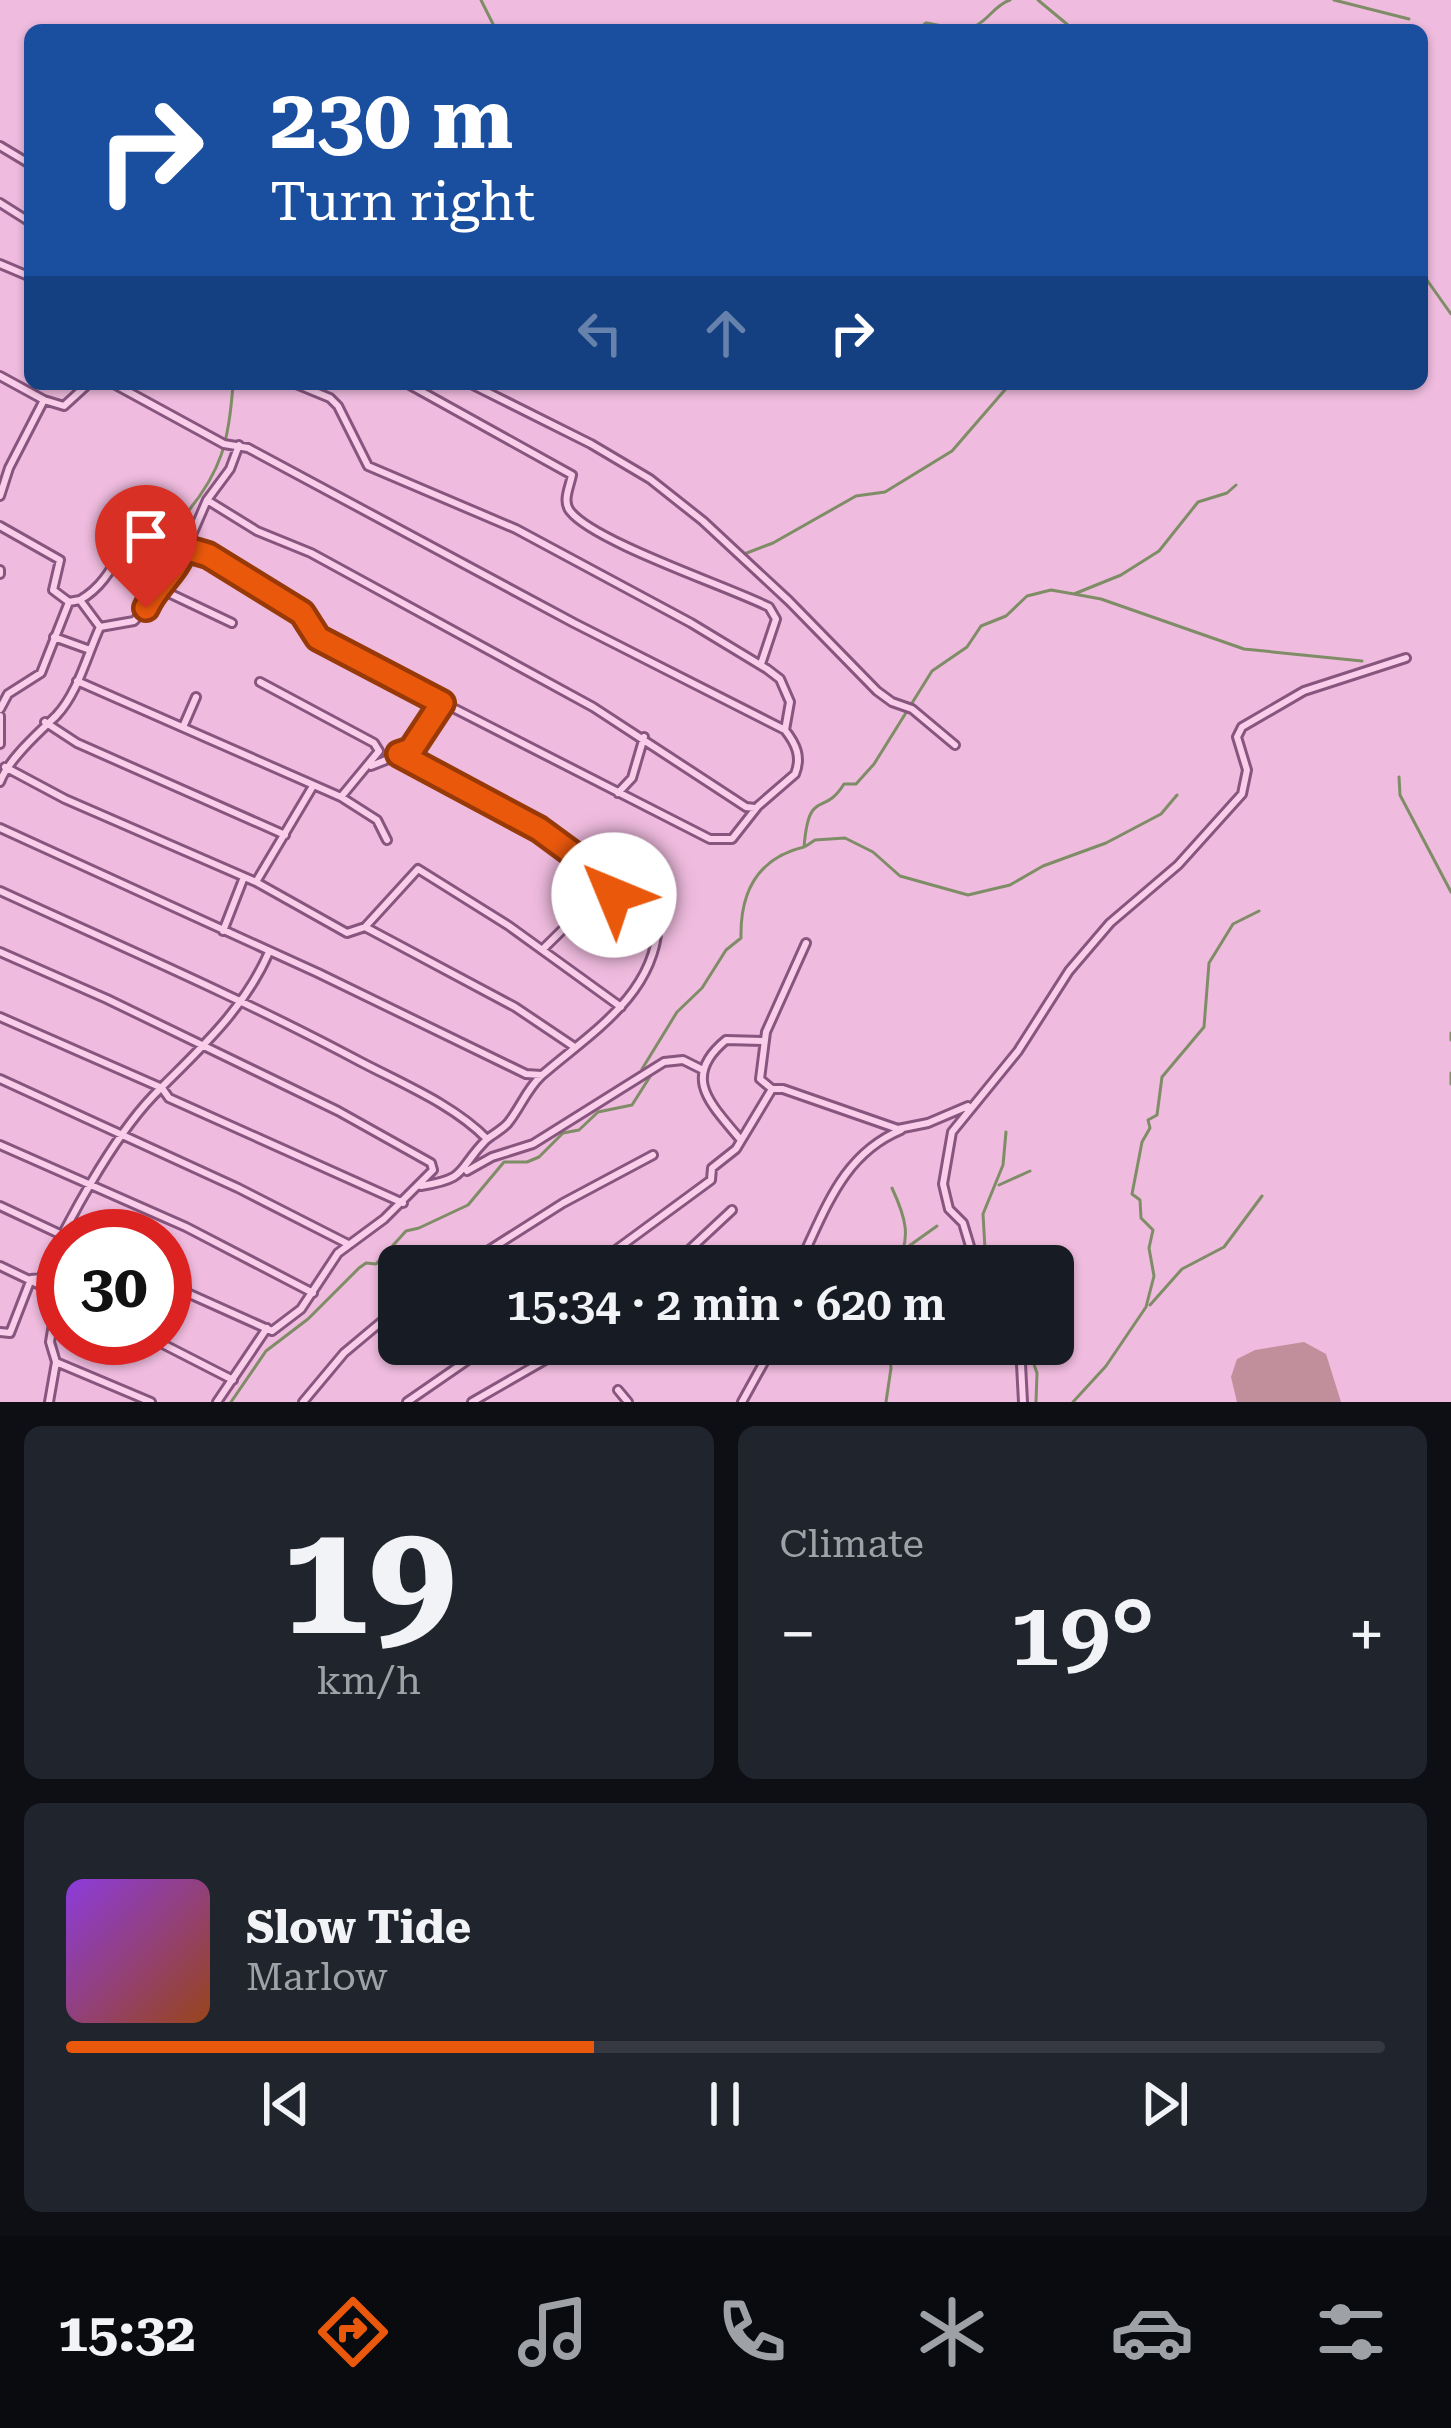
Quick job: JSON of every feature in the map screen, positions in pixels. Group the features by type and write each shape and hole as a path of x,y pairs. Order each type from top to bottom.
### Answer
{"street":[{"path":"26,390 64,406 81,390"},
{"path":"125,390 785,730 799,756 799,766 758,806 740,832 721,841 615,794 318,638 291,605 208,555 184,548"},
{"path":"311,390 338,406 368,466 516,529 691,623 780,679 790,702 785,730"},
{"path":"419,390 572,475 566,502 571,513 624,545 769,607 776,620 763,667"},
{"path":"483,390 650,479 789,601 877,691 912,709 956,745"},
{"path":"0,496 44,400"},
{"path":"100,627 134,621 155,587 179,565 207,500 230,469 239,445"},
{"path":"207,500 644,737 673,762 746,806 758,806"},
{"path":"0,526 60,560 52,590 69,602 93,592 116,564 121,548"},
{"path":"155,587 232,623"},
{"path":"80,600 100,627"},
{"path":"0,744 0,713 8,694 41,673 69,602"},
{"path":"0,782 5,767 20,756 44,722 54,718 77,681 100,627"},
{"path":"54,637 90,650"},
{"path":"970,1245 963,1223 949,1209 943,1184 952,1132 1018,1051 1069,971 1110,923 1178,865 1242,794 1247,770 1237,736 1242,728 1304,692 1406,658"},
{"path":"77,681 341,796 377,820 387,840"},
{"path":"260,682 374,743 379,752 341,796"},
{"path":"183,728 196,697"},
{"path":"368,767 411,750 442,703"},
{"path":"44,722 77,743 285,835"},
{"path":"615,794 627,787 644,737"},
{"path":"399,754 539,829 611,882 614,895 648,914 658,926 652,963 621,1007 542,1075 464,1172"},
{"path":"5,767 65,799 256,882 347,933 365,927 418,869 621,1007"},
{"path":"256,882 313,786"},
{"path":"0,828 526,1074 542,1075"},
{"path":"223,931 244,877"},
{"path":"542,950 611,882"},
{"path":"0,891 239,999 405,1084 473,1124 488,1139"},
{"path":"365,927 515,1007 574,1046"},
{"path":"806,943 764,1041 758,1076 772,1089 892,1128 917,1125"},
{"path":"0,952 205,1048 431,1163 433,1170 421,1186 347,1244 314,1293 272,1331 192,1295"},
{"path":"78,1209 123,1136 205,1048 269,952"},
{"path":"0,1017 163,1088 170,1098 403,1203"},
{"path":"740,1139 717,1111 701,1069 726,1040 764,1041"},
{"path":"421,1186 451,1180 492,1157 533,1144 664,1062 683,1060 701,1069"},
{"path":"0,1079 347,1244"},
{"path":"623,1245 711,1180 712,1168 730,1156 772,1089"},
{"path":"808,1245 842,1174 878,1141 973,1102"},
{"path":"0,1145 93,1184 286,1275 314,1293"},
{"path":"497,1245 653,1155"},
{"path":"0,1206 36,1223"},
{"path":"694,1245 732,1210"},
{"path":"0,1266 36,1282"},
{"path":"32,1280 36,1279"},
{"path":"0,1332 10,1334 32,1280"},
{"path":"303,1402 344,1353 378,1325"},
{"path":"217,1402 267,1328"},
{"path":"192,1359 233,1380"},
{"path":"49,1402 55,1365"},
{"path":"63,1365 151,1402"},
{"path":"407,1402 461,1365"},
{"path":"472,1402 536,1365"},
{"path":"742,1402 762,1365"},
{"path":"1021,1365 1023,1402"},
{"path":"618,1390 628,1402"}],"shaded area":[{"path":"1304,1342 1326,1354 1341,1402 1237,1402 1231,1377 1237,1359 1255,1350"}],"waterway":[{"path":"481,0 493,24"},
{"path":"978,24 1010,0"},
{"path":"1038,0 1067,24"},
{"path":"1334,0 1409,19"},
{"path":"925,24 932,24"},
{"path":"1428,281 1451,314"},
{"path":"185,515 208,484 221,454 232,390"},
{"path":"739,556 773,543 856,496 885,492 952,451 1005,390"},
{"path":"231,1402 266,1351 308,1319 359,1268 376,1264 406,1231 468,1205 504,1162 539,1157 563,1133 579,1130 598,1112 632,1105 651,1075 642,1069 677,1012 741,938 744,906 755,879 775,859 804,847 813,810 844,784 856,784 874,764 932,671 967,647 981,626 1006,616 1027,596 1051,590 1074,594 1121,575 1159,551 1198,502 1227,493 1236,485"},
{"path":"1074,594 1244,649 1362,661"},
{"path":"1399,777 1400,795 1451,892"},
{"path":"806,846 815,840 845,838 873,852 900,876 968,895 1010,885 1043,866 1106,843 1161,814 1177,795"},
{"path":"1073,1402 1106,1366 1146,1307 1154,1276 1149,1248 1153,1230 1141,1218 1140,1200 1132,1194 1142,1142 1150,1128 1148,1120 1157,1115 1162,1077 1204,1027 1209,963 1233,924 1259,911"},
{"path":"1451,1033 1451,1040"},
{"path":"1451,1073 1451,1084"},
{"path":"985,1245 983,1214 1003,1165 1006,1132"},
{"path":"999,1185 1030,1171"},
{"path":"892,1188 905,1227 904,1245"},
{"path":"1150,1305 1182,1269 1224,1247 1262,1196"},
{"path":"910,1245 937,1226"},
{"path":"886,1402 891,1365"},
{"path":"1034,1365 1036,1402"}],"route":[{"path":"146,608 155,587 179,565 184,548 208,555 280,598 302,613 318,638 442,703 411,750 399,754 539,829 611,882 614,895"}]}
